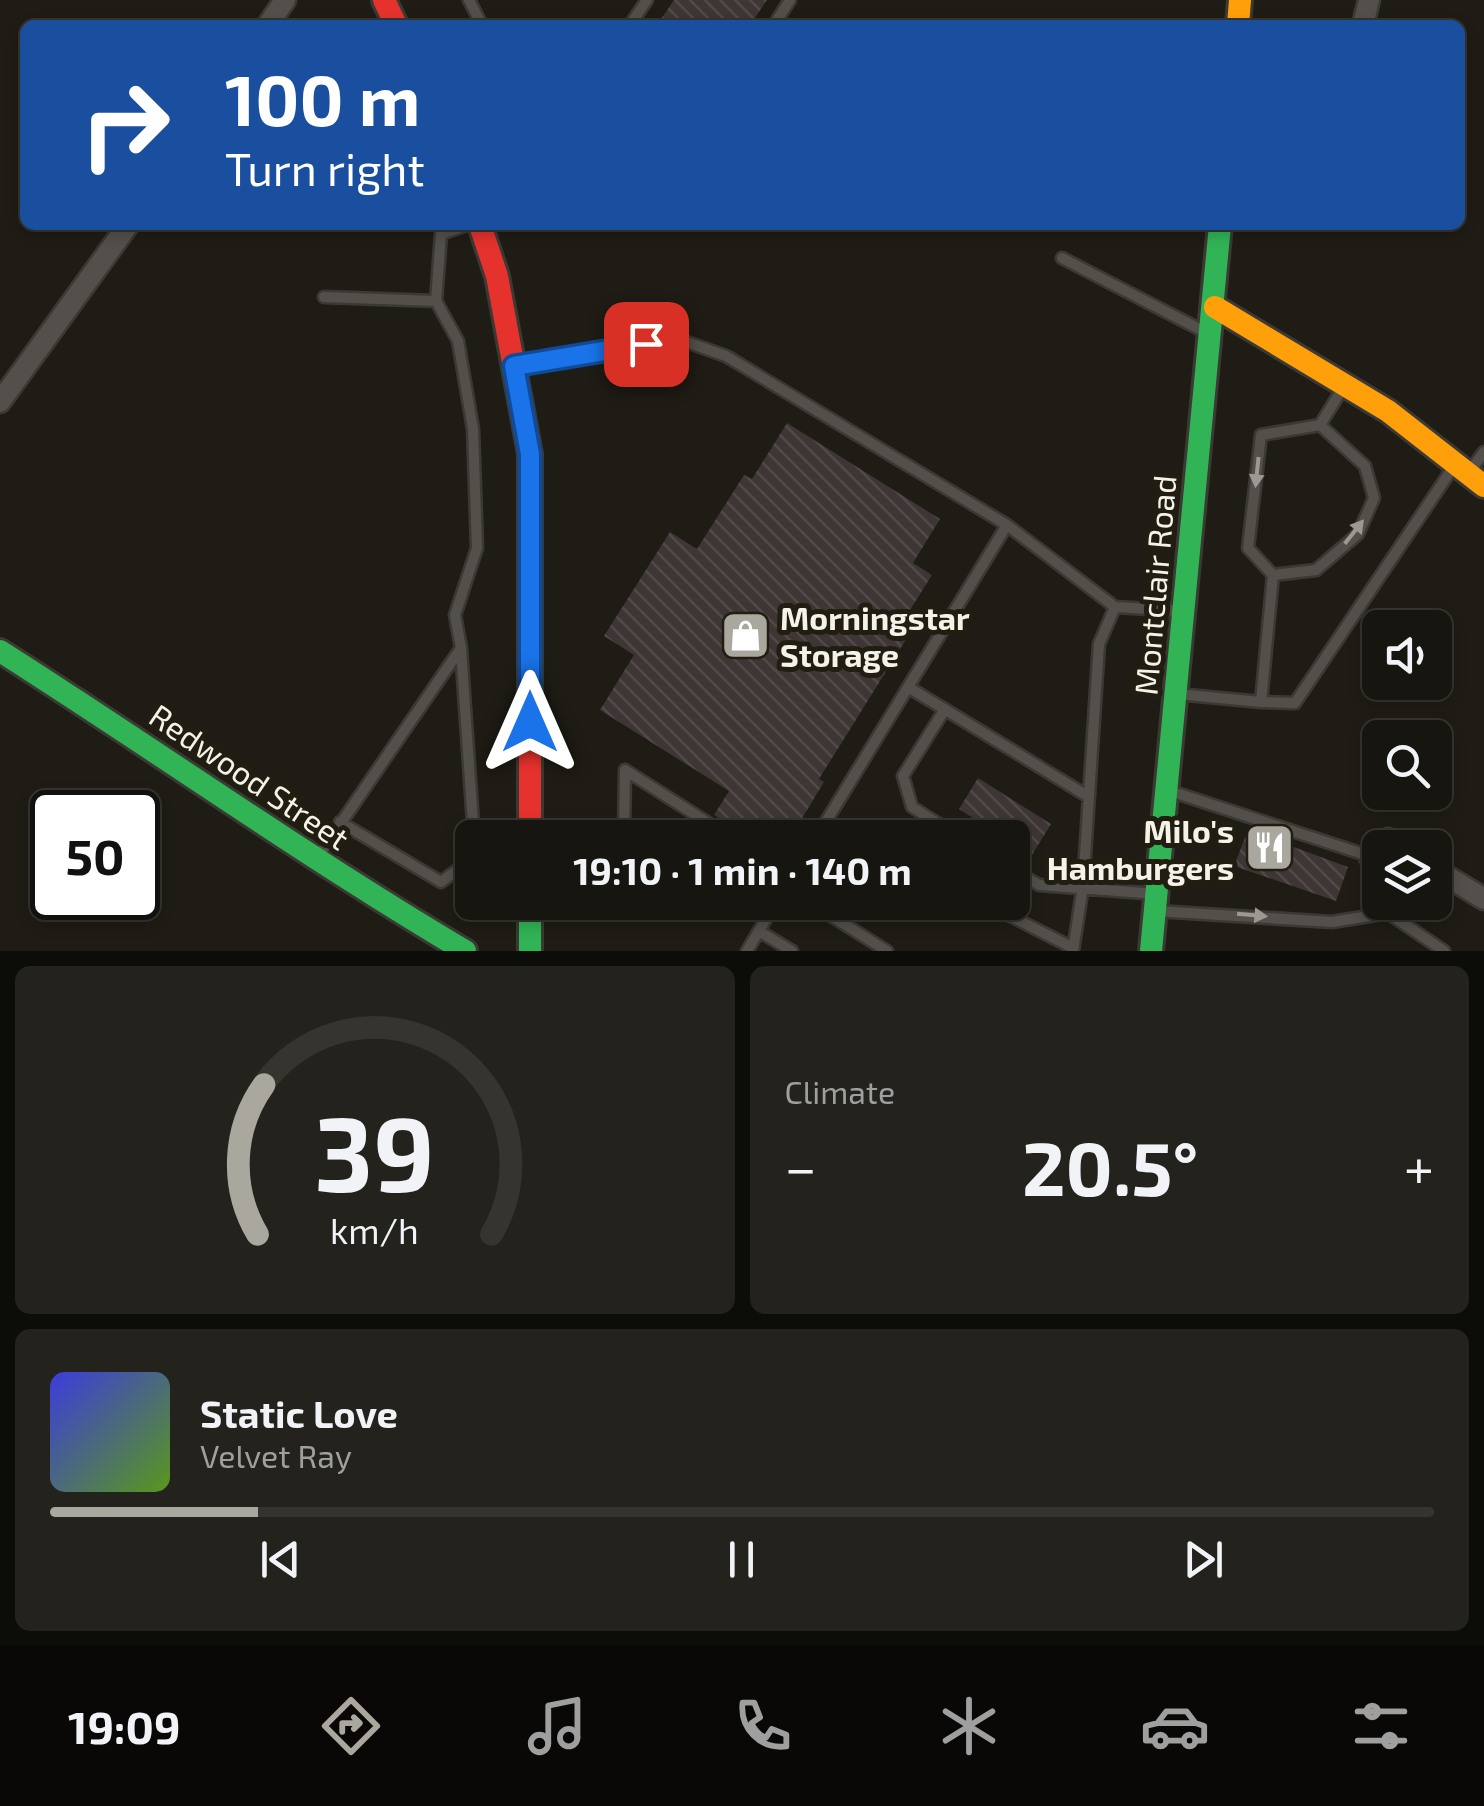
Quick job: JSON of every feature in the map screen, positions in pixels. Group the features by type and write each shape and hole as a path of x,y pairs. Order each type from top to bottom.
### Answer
{"main road":[{"path":"482,230 497,276 530,454 530,820"},
{"name":"Montclair Road","path":"1151,951 1220,230"},
{"path":"1215,307 1347,381 1470,473"},
{"name":"Redwood Street","path":"0,651 464,951"},
{"path":"530,920 530,951"}],"street":[{"path":"0,402 124,230"},
{"path":"1452,879 1484,899"}],"lane":[{"path":"452,230 440,234 436,300 458,340 473,429 478,548 454,615 461,648 473,820"},
{"path":"1062,258 1212,336"},
{"path":"324,298 436,300"},
{"path":"514,366 678,338 726,356 1007,525 1116,606 1184,611"},
{"path":"1261,702 1273,575 1248,548 1260,435 1320,425 1347,381"},
{"path":"1273,575 1316,570 1358,534 1374,498 1365,466 1320,425"},
{"path":"1176,694 1294,703 1484,452"},
{"path":"827,820 1007,525"},
{"path":"1017,920 1073,950 1083,886 1099,644 1116,606"},
{"path":"317,859 461,648"},
{"path":"908,687 1089,797"},
{"path":"933,820 912,807 904,776 945,709"},
{"path":"624,820 625,770 704,820"},
{"path":"1167,790 1362,854"},
{"path":"340,822 441,882 455,872"},
{"path":"1030,880 1040,886 1083,886 1156,902 1332,922 1362,914"},
{"path":"746,951 765,920"},
{"path":"837,920 887,951"},
{"path":"1402,920 1444,951"},
{"path":"759,931 792,951"}],"building":[{"path":"674,0 767,0 753,20 660,20"},
{"path":"787,423 940,519 913,563 932,575 910,610 920,617 819,779 824,782 801,820 722,820 714,815 729,791 600,710 634,655 604,636 670,532 697,549 744,475 752,479"},
{"path":"978,778 1051,824 1032,855 1030,820 976,820 959,809"},
{"name":"Milo's Hamburgers","path":"1248,830 1348,867 1336,901 1234,866"}],"traffic: fast":[{"path":"1151,951 1220,230"},
{"path":"0,651 465,951"},
{"path":"530,920 530,951"}],"traffic: slow":[{"path":"1238,20 1240,0"},
{"path":"1215,307 1388,411 1484,486"}],"traffic: jam":[{"path":"384,0 394,20"},
{"path":"482,230 497,276 530,454 530,820"}],"place":[{"name":"Morningstar Storage","path":"745,635"},
{"name":"Milo's Hamburgers","path":"1269,848"}],"route":[{"path":"530,722 530,454 514,366 646,344"}]}
